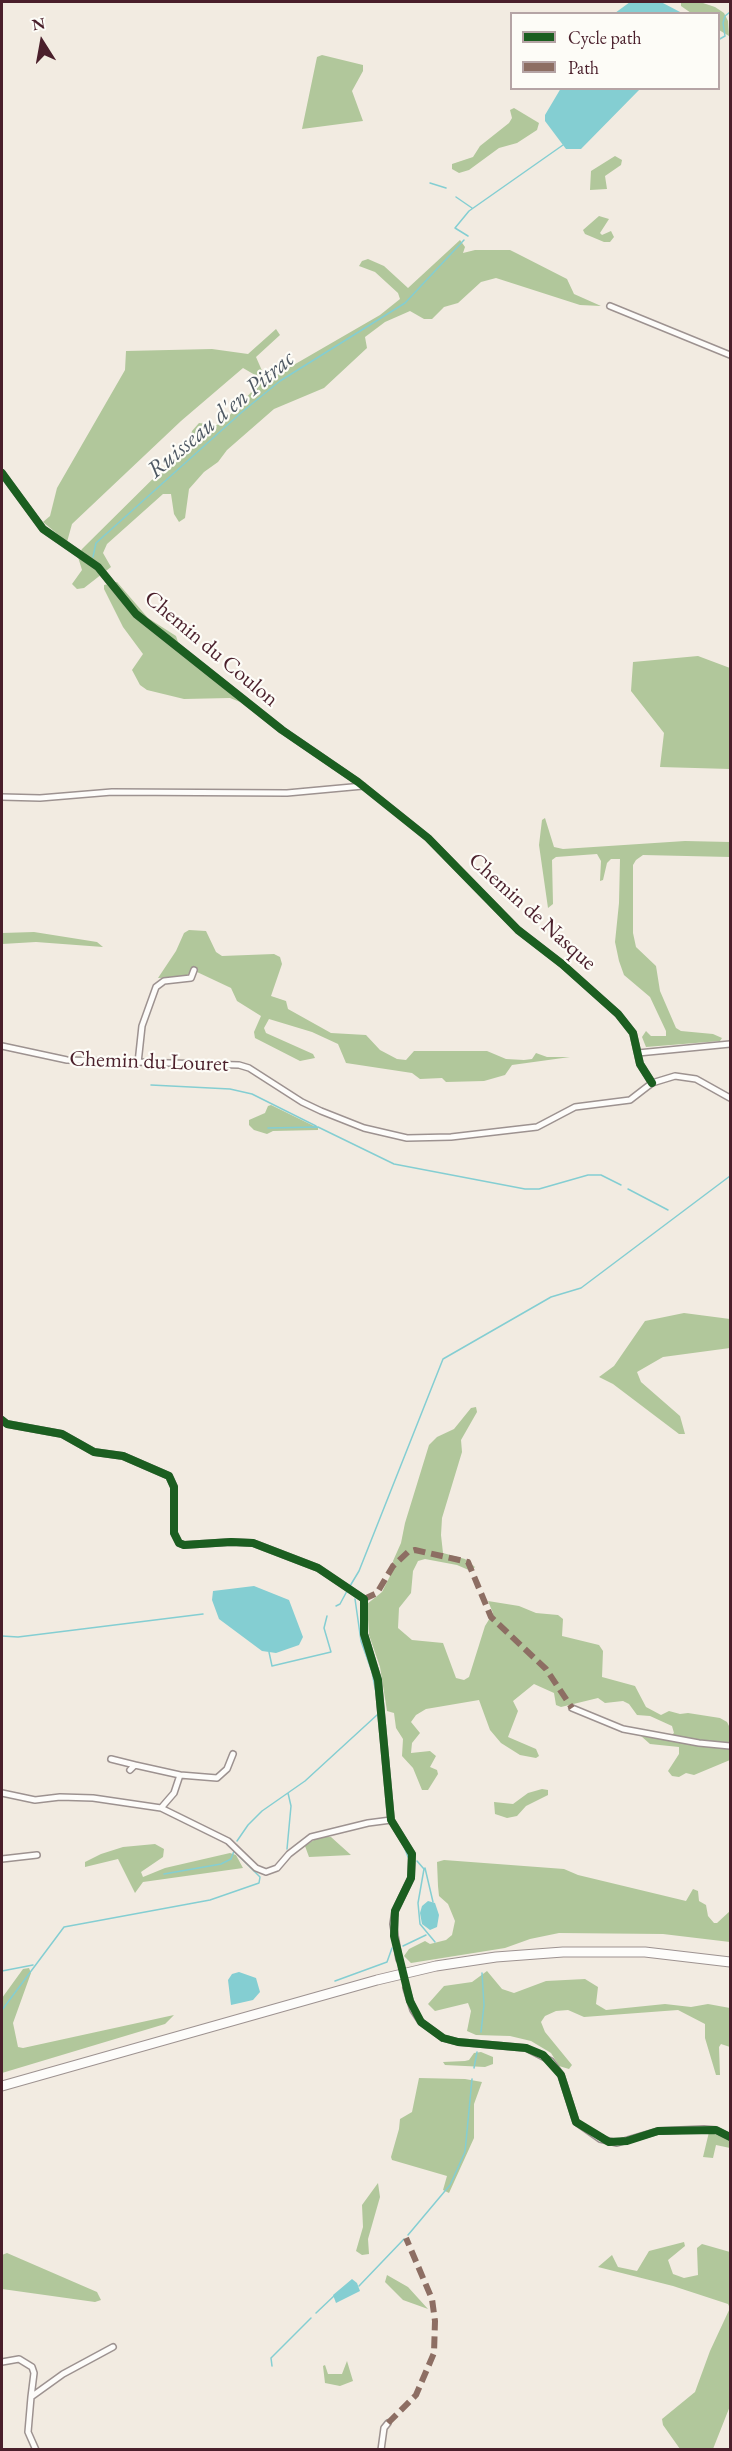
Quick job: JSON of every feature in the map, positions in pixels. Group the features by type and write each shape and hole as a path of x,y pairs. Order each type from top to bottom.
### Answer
{"highway":[{"path":"2,2086 377,1980 436,1966 496,1957 563,1952 645,1952 730,1962"}],"street":[{"path":"610,306 730,355"},
{"name":"Chemin du Coulon","path":"2,473 43,529 98,567 136,614 282,730 363,786"},
{"path":"2,797 34,798 101,792 287,793 363,786"},
{"name":"Chemin de Nasque","path":"363,786 429,838 518,930 562,964 618,1014 633,1032 644,1073 652,1083"},
{"path":"138,1063 142,1026 156,987 164,981 191,978 194,970"},
{"path":"638,1053 730,1044"},
{"name":"Chemin du Louret","path":"2,1046 67,1060 239,1065 249,1068 302,1102 342,1120 364,1128 422,1139 537,1127 575,1107 630,1100 652,1083 665,1078 696,1079 730,1098"},
{"path":"3,1423 62,1434 94,1452 123,1456 169,1476 174,1486 174,1533 179,1543 183,1545 253,1543 318,1568 363,1599 364,1634 378,1680 391,1820 412,1854 411,1878 395,1911 393,1924 399,1959"},
{"path":"572,1708 623,1729 699,1743 730,1746"},
{"path":"111,1759 132,1768 216,1778 228,1769 233,1754"},
{"path":"161,1808 174,1793 180,1774"},
{"path":"2,1793 35,1800 60,1797 93,1798 161,1808 228,1841 256,1868 266,1872 277,1868 289,1854 311,1836 368,1822 391,1820"},
{"path":"2,1859 37,1855"},
{"path":"406,1988 413,2010 421,2022 443,2038 458,2042 526,2048 551,2061 561,2075 576,2122 600,2139 617,2143 658,2131 704,2129 716,2130 730,2137"},
{"path":"31,2397 63,2374 112,2347"},
{"path":"2,2362 19,2359 32,2367 34,2373 28,2432 36,2450"},
{"path":"381,2450 383,2432 388,2423"}],"green space":[{"path":"681,2 700,2 715,7 724,13 728,21 729,36 720,31 720,12 690,12 681,6"},
{"path":"322,55 363,65 363,71 352,91 363,121 302,129 317,57"},
{"path":"514,108 539,123 537,130 517,143 499,148 469,170 459,173 452,169 452,164 473,157 480,146 509,123 512,118 510,110"},
{"path":"615,156 622,160 621,165 605,176 607,189 590,190 591,171"},
{"path":"599,216 609,219 600,233 602,235 611,231 614,237 610,242 604,242 585,234 583,230"},
{"path":"460,240 465,247 463,253 475,250 510,250 567,279 574,294 601,306 580,305 496,278 481,282 458,303 444,307 432,319 424,319 410,311 385,322 365,337 367,348 324,388 274,409 227,450 218,462 204,472 189,489 185,518 179,522 174,514 171,494 163,494 107,544 103,553 111,567 84,588 77,589 72,584 82,570 78,557 82,549 189,443 192,431 199,423 217,425 228,417 258,385 255,375 243,368 181,421 72,524 67,542 43,522 50,516 57,488 125,370 126,351 212,349 248,354 276,329 280,335 256,357 263,373 278,374 380,315 400,299 398,293 375,272 359,266 362,261 368,259 384,266 408,288"},
{"path":"117,582 148,618 176,636 182,654 240,702 230,698 184,699 147,690 140,685 132,670 143,654 123,627 104,589 104,585"},
{"path":"698,656 730,668 730,769 660,767 664,733 631,691 633,662"},
{"path":"545,818 554,847 563,849 685,841 730,842 730,857 643,855 633,865 633,933 636,947 656,966 660,991 676,1028 681,1031 713,1034 722,1038 720,1041 646,1047 642,1037 646,1031 651,1036 666,1036 666,1031 650,997 624,975 619,961 615,942 620,859 611,859 607,863 603,880 600,881 601,861 597,854 556,857 552,860 553,904 548,908 539,845 542,820"},
{"path":"189,930 206,931 216,952 222,956 274,954 280,957 282,964 271,996 286,1001 288,1009 331,1033 366,1035 380,1050 397,1059 406,1060 414,1051 487,1051 506,1059 524,1060 532,1059 536,1053 547,1057 570,1057 512,1065 505,1075 484,1081 446,1082 442,1078 420,1079 412,1073 346,1063 338,1044 312,1032 269,1019 264,1028 266,1033 313,1054 315,1058 300,1061 255,1038 254,1032 261,1016 237,1001 231,988 197,972 190,972 186,977 158,978 176,951 184,933"},
{"path":"34,932 97,942 103,947 36,942 2,944 2,933"},
{"path":"271,1105 318,1130 273,1131 267,1134 254,1130 249,1125 249,1120 265,1113"},
{"path":"684,1313 730,1319 730,1348 663,1357 637,1372 641,1382 680,1416 685,1434 679,1434 613,1384 599,1377 614,1366 645,1321"},
{"path":"476,1407 477,1412 461,1440 462,1452 442,1518 441,1535 443,1553 465,1559 475,1567 471,1571 457,1565 425,1559 418,1561 413,1571 411,1593 399,1608 398,1628 412,1640 443,1643 456,1678 464,1680 469,1677 485,1626 493,1613 488,1601 519,1606 536,1613 558,1615 563,1619 562,1636 599,1645 603,1651 602,1677 635,1686 646,1707 661,1715 669,1711 680,1714 688,1713 720,1718 727,1722 730,1728 730,1760 694,1775 686,1773 679,1777 672,1776 668,1771 679,1754 679,1747 650,1744 641,1736 665,1740 674,1733 672,1726 650,1716 637,1715 629,1704 623,1701 605,1703 598,1698 561,1707 556,1705 554,1693 534,1684 513,1701 518,1711 508,1737 536,1749 539,1756 536,1758 520,1755 501,1743 490,1730 479,1700 426,1709 416,1715 411,1722 420,1733 412,1743 411,1753 430,1751 436,1756 430,1767 437,1770 438,1774 428,1790 422,1790 413,1768 402,1756 403,1739 396,1728 394,1713 387,1711 380,1667 369,1635 367,1604 382,1592 394,1568 393,1561 401,1543 429,1445 437,1437 454,1429 471,1408"},
{"path":"542,1789 548,1790 548,1795 526,1806 517,1816 507,1818 495,1814 494,1802 513,1804 528,1793"},
{"path":"320,1836 331,1837 351,1855 309,1857 305,1846"},
{"path":"155,1844 164,1849 163,1857 141,1872 143,1877 165,1868 230,1853 236,1855 243,1868 143,1882 135,1893 118,1859 85,1867 85,1862 101,1854 123,1847"},
{"path":"444,1860 564,1869 578,1875 686,1901 693,1889 698,1891 699,1901 706,1905 708,1916 714,1923 730,1911 730,1942 663,1934 559,1933 530,1939 505,1948 411,1963 404,1956 409,1949 425,1941 430,1944 446,1940 452,1935 455,1921 448,1904 439,1896 437,1862"},
{"path":"29,1968 31,1973 13,2023 18,2047 23,2048 174,2015 165,2024 2,2073 2,1998 23,1969"},
{"path":"487,1971 502,1989 514,1993 546,1981 585,1979 598,1987 596,2004 606,2010 665,2004 691,2007 708,2004 730,2008 730,2047 721,2044 719,2047 720,2075 716,2075 705,2038 705,2024 678,2010 584,2017 568,2010 556,2011 545,2016 541,2022 545,2032 572,2065 569,2069 559,2066 551,2053 531,2041 510,2036 476,2035 467,2031 471,2011 468,2003 435,2011 428,2004 444,1986 472,1982"},
{"path":"481,2052 493,2057 493,2064 485,2067 445,2065 443,2062 469,2060 474,2053"},
{"path":"419,2078 465,2079 482,2082 474,2104 474,2138 449,2193 443,2190 447,2176 392,2160 391,2157 400,2119 412,2112"},
{"path":"709,2132 730,2140 730,2148 716,2145 713,2158 703,2157"},
{"path":"378,2183 380,2197 368,2239 369,2254 362,2255 356,2251 363,2227 362,2205"},
{"path":"684,2242 685,2246 668,2260 673,2274 684,2278 698,2275 697,2248 702,2244 730,2252 730,2308 728,2304 673,2286 598,2267 612,2255 618,2267 637,2271 649,2251"},
{"path":"7,2253 97,2292 101,2300 95,2302 2,2289 2,2255"},
{"path":"387,2275 408,2287 428,2309 403,2300 385,2282"},
{"path":"730,2308 730,2406 713,2449 680,2449 663,2425 662,2419 695,2392 710,2351"},
{"path":"347,2361 353,2381 340,2386 325,2383 323,2366 325,2365 328,2374 342,2374"}],"water":[{"path":"630,2 661,2 680,12 616,12"},
{"path":"560,90 639,90 581,149 566,149 545,121 545,115"},
{"path":"254,1586 289,1600 303,1637 299,1645 276,1653 262,1651 219,1619 212,1600 213,1591"},
{"path":"428,1901 435,1903 439,1915 437,1927 430,1930 422,1924 420,1913 422,1906"},
{"path":"239,1972 256,1978 260,1992 253,2000 231,2005 228,1980 232,1974"},
{"path":"352,2279 357,2283 360,2291 336,2303 333,2295"}],"waterway":[{"name":"Ruisseau d'en Pitrac","path":"720,39 725,36 723,23 725,16 730,12"},
{"name":"Ruisseau d'en Pitrac","path":"468,236 455,228 469,211 563,145"},
{"path":"430,183 446,188"},
{"path":"456,197 472,208"},
{"name":"Ruisseau d'en Pitrac","path":"93,557 96,543 242,412 280,381 405,303 464,240"},
{"path":"151,1085 230,1089 252,1094 316,1126"},
{"path":"268,1128 318,1127 394,1164 525,1189 539,1189 588,1175 601,1175 621,1185"},
{"path":"350,1586 359,1571 443,1359 551,1297 581,1288 730,1176"},
{"path":"628,1189 668,1210"},
{"path":"336,1606 340,1604 347,1591"},
{"path":"355,1599 361,1641 372,1672 378,1703"},
{"path":"2,1636 18,1637 203,1614"},
{"path":"269,1652 272,1666 331,1652 324,1628 327,1616"},
{"path":"378,1708 387,1804"},
{"path":"237,1841 262,1811 305,1781 377,1715"},
{"path":"287,1849 291,1806 288,1793"},
{"path":"403,1844 408,1857"},
{"path":"2,2010 64,1927 210,1900 259,1883 260,1877 234,1851 231,1859 221,1864 164,1874"},
{"path":"417,1861 424,1869 418,1903 420,1924 435,1942"},
{"path":"425,1868 433,1902"},
{"path":"403,1946 426,1935"},
{"path":"335,1981 387,1962 392,1948"},
{"path":"2,1971 33,1965"},
{"path":"481,2032 484,2005 482,1973"},
{"path":"474,2068 477,2052"},
{"path":"408,2235 450,2185 465,2152 472,2079"},
{"path":"359,2286 404,2239"},
{"path":"316,2313 335,2295"},
{"path":"272,2366 271,2358 311,2318"}],"tunnel":[{"path":"399,1959 406,1988"}],"marked path":[{"path":"364,1599 377,1593 393,1566 408,1552 415,1550 468,1562 491,1617 546,1669 572,1708"},
{"path":"388,2423 416,2395 434,2353 435,2321 432,2299 406,2238"}],"cycle path":[{"path":"2,473 43,529 98,567 136,614 282,730 358,782 428,838 518,930 562,964 618,1014 633,1033 640,1064 652,1083"},
{"path":"2,1420 7,1424 62,1434 94,1452 123,1456 169,1476 174,1487 174,1533 179,1543 184,1545 253,1543 318,1568 364,1599 364,1634 378,1680 391,1820 412,1854 411,1878 395,1911 394,1936 410,2001 421,2022 443,2038 458,2042 526,2048 543,2055 561,2075 576,2122 609,2142 627,2141 658,2131 716,2130 730,2137"}]}
